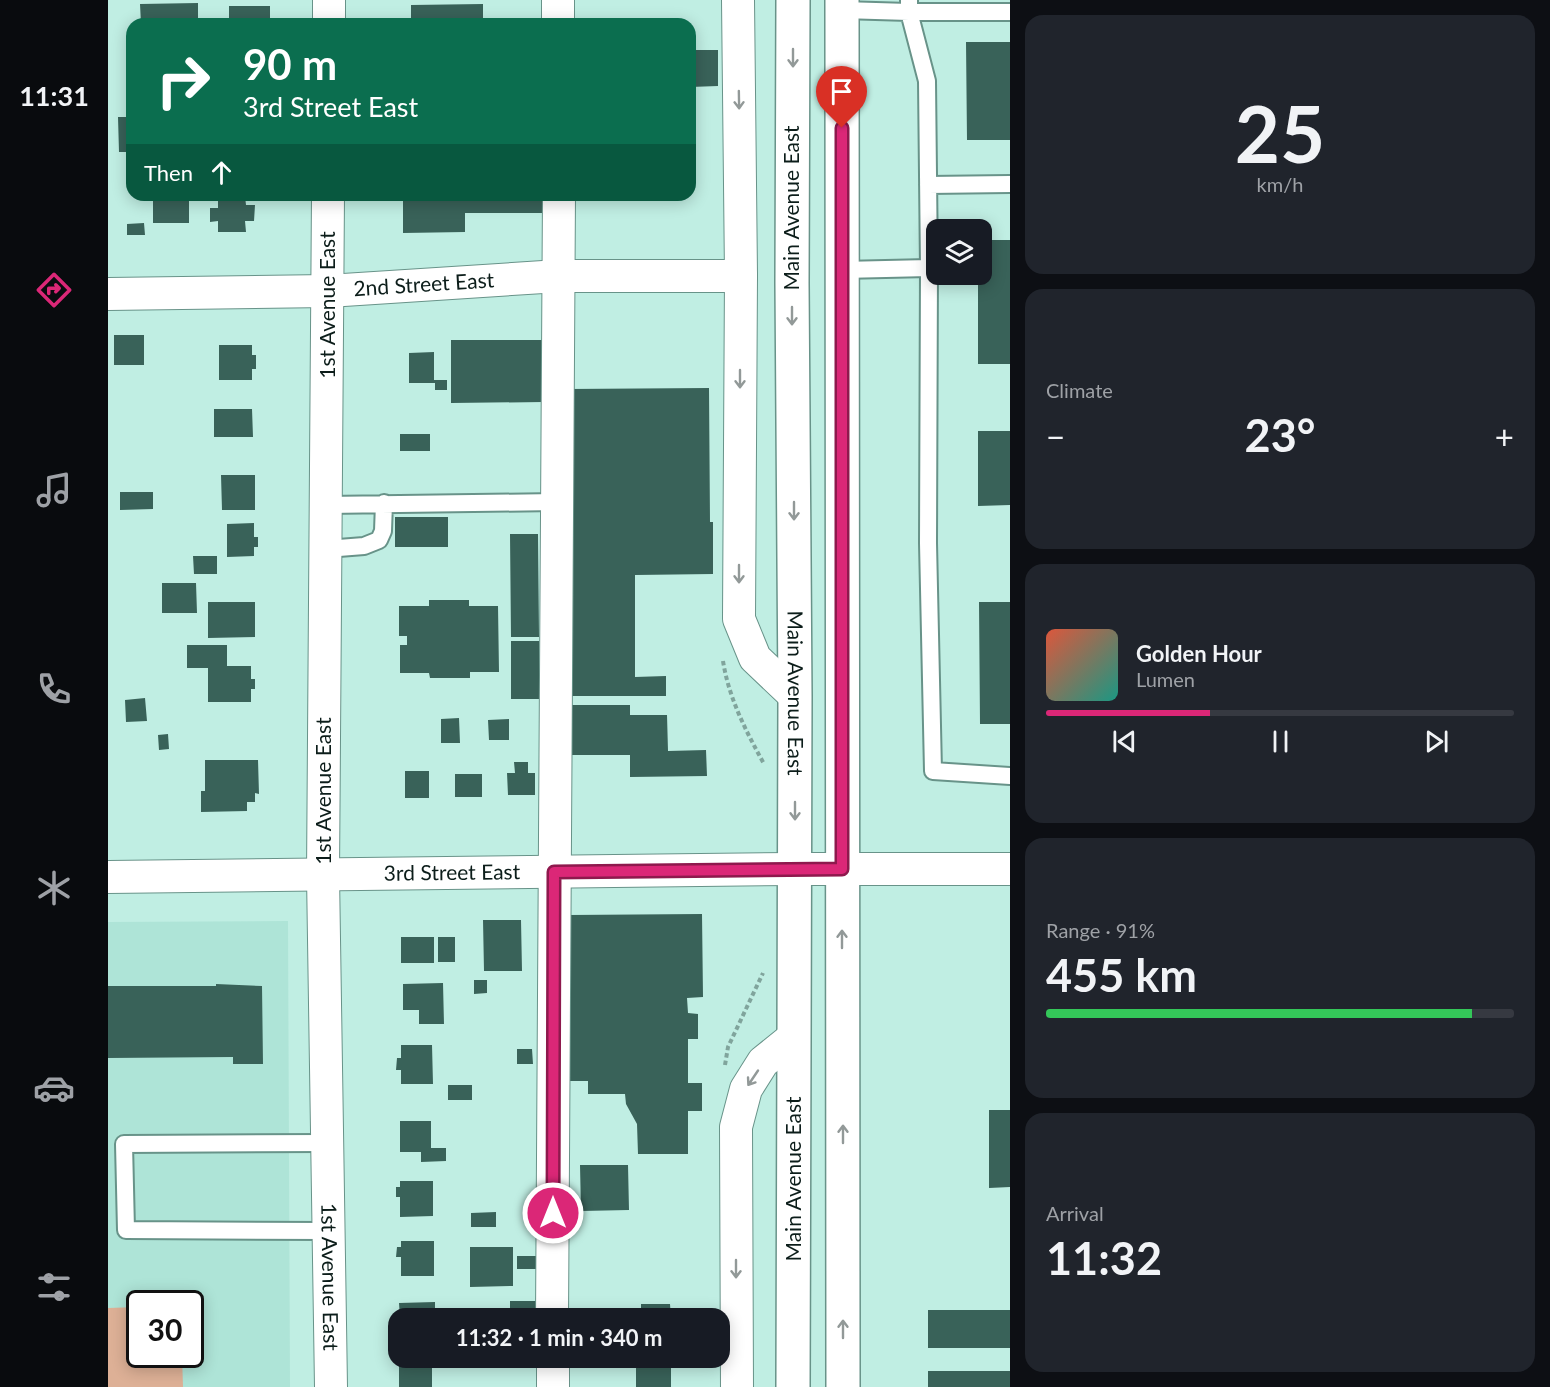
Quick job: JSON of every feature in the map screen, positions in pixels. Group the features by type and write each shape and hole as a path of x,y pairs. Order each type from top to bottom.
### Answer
{"main road":[{"name":"Main Avenue East","path":"793,0 792,283 795,696 793,1387"},
{"path":"842,5 843,1387"}],"street":[{"path":"329,0 329,18"},
{"path":"558,0 558,18"},
{"path":"738,0 741,276 739,619 755,658 795,696"},
{"name":"1st Avenue East","path":"328,201 323,875 331,1387"},
{"path":"552,1308 559,201"},
{"name":"2nd Street East","path":"108,294 328,291 559,276 741,276"},
{"name":"3rd Street East","path":"108,877 794,868 1010,869"},
{"path":"737,1387 736,1127 746,1089 764,1062 794,1037"},
{"path":"553,1368 553,1387"}],"lane":[{"path":"842,5 1010,12"},
{"path":"909,6 927,81 928,219"},
{"path":"928,184 1010,184"},
{"path":"842,270 926,268"},
{"path":"929,285 928,543 933,771 1010,776"},
{"path":"326,505 557,502"},
{"path":"326,549 364,546 380,540 383,531 384,503"},
{"path":"327,1143 124,1144 126,1230 328,1231"}],"shaded area":[{"path":"288,921 290,1387 108,1387 108,922"},
{"path":"126,1307 126,1368 182,1368 183,1387 108,1387 108,1308"}],"building":[{"path":"198,3 198,18 141,18 140,4"},
{"path":"483,4 483,18 411,18 411,5"},
{"path":"229,6 270,6 270,18 229,18"},
{"path":"966,42 1010,42 1010,140 967,140"},
{"path":"696,50 718,50 718,86 696,87"},
{"path":"118,117 126,117 126,152 119,152"},
{"path":"153,201 189,201 189,223 153,223"},
{"path":"218,201 246,201 246,205 255,205 254,221 245,221 246,232 218,232 218,221 210,222 210,208 218,208"},
{"path":"403,201 542,201 542,213 465,213 465,232 403,233"},
{"path":"144,223 145,235 127,235 127,224"},
{"path":"992,240 1010,240 1010,364 978,364 978,285 992,285"},
{"path":"114,335 144,335 144,365 114,365"},
{"path":"451,340 543,340 543,402 451,403"},
{"path":"219,345 252,345 252,355 256,355 256,369 252,369 252,380 219,380"},
{"path":"434,352 434,380 447,380 447,390 435,390 435,383 409,383 409,353"},
{"path":"709,388 710,522 713,522 713,574 635,575 635,677 666,676 666,696 570,696 568,389"},
{"path":"214,409 252,409 253,437 214,437"},
{"path":"978,431 1010,431 1010,505 978,506"},
{"path":"400,434 430,434 430,451 400,451"},
{"path":"221,475 255,475 255,510 222,510"},
{"path":"120,492 153,492 153,509 120,510"},
{"path":"395,517 448,517 448,547 395,547"},
{"path":"254,523 254,537 258,537 258,547 254,547 254,556 227,557 227,524"},
{"path":"510,534 538,534 539,637 511,637"},
{"path":"193,556 217,556 217,574 194,574"},
{"path":"162,583 196,583 197,613 162,613"},
{"path":"429,600 469,600 469,606 498,606 499,672 470,672 470,678 430,678 429,673 400,673 400,645 407,645 407,636 399,636 399,606 429,606"},
{"path":"208,602 255,602 255,637 208,638"},
{"path":"979,602 1010,602 1010,724 980,724"},
{"path":"511,641 539,641 539,699 511,699"},
{"path":"187,645 227,645 227,666 251,666 251,679 255,679 255,689 251,689 251,702 208,702 208,668 187,668"},
{"path":"145,698 147,721 126,722 125,700"},
{"path":"568,705 630,705 630,715 667,715 668,751 706,750 707,776 630,777 630,755 568,755"},
{"path":"459,718 460,743 441,743 441,719"},
{"path":"509,719 509,740 489,740 488,720"},
{"path":"168,734 169,749 159,750 158,735"},
{"path":"205,760 258,760 259,794 255,793 255,802 247,802 247,811 201,812 201,791 205,791"},
{"path":"514,762 528,762 528,773 535,773 535,795 508,795 507,773 515,773"},
{"path":"405,771 429,771 429,798 405,798"},
{"path":"455,774 482,774 482,797 455,797"},
{"path":"702,914 703,997 687,998 688,1013 698,1014 698,1039 688,1039 688,1083 702,1083 702,1111 688,1111 688,1154 638,1154 637,1124 626,1104 625,1094 588,1094 588,1081 569,1081 569,915"},
{"path":"483,920 521,920 522,971 484,971"},
{"path":"401,937 434,937 434,963 401,963"},
{"path":"438,937 455,937 455,962 438,962"},
{"path":"474,980 487,980 487,993 474,994"},
{"path":"443,983 444,1024 419,1024 419,1010 403,1010 403,984"},
{"path":"216,984 262,986 263,1064 233,1064 233,1057 108,1058 108,986 216,986"},
{"path":"401,1045 432,1045 433,1084 401,1084 401,1070 396,1070 397,1058 401,1058"},
{"path":"517,1049 532,1049 533,1064 517,1064"},
{"path":"448,1085 472,1085 472,1100 448,1100"},
{"path":"989,1110 1010,1110 1010,1187 989,1188"},
{"path":"400,1121 431,1121 431,1148 446,1148 446,1161 421,1162 421,1152 400,1152"},
{"path":"580,1165 628,1165 629,1210 581,1211"},
{"path":"400,1181 433,1181 433,1216 400,1217 400,1197 396,1197 396,1187 400,1187"},
{"path":"496,1212 496,1227 471,1227 471,1213"},
{"path":"401,1241 434,1241 434,1276 401,1276 401,1257 396,1257 397,1247 401,1247"},
{"path":"470,1247 513,1247 513,1286 470,1287"},
{"path":"517,1256 537,1256 537,1269 517,1269"},
{"path":"510,1301 538,1301 538,1308 510,1308"},
{"path":"435,1302 435,1308 399,1308 399,1303"},
{"path":"641,1304 670,1304 670,1308 641,1308"},
{"path":"928,1310 1010,1310 1010,1348 928,1348"},
{"path":"399,1368 432,1368 432,1387 399,1387"},
{"path":"636,1368 671,1368 671,1387 636,1387"},
{"path":"928,1371 1010,1371 1010,1387 928,1387"}],"route":[{"path":"553,1213 554,872 842,869 842,128"}]}
